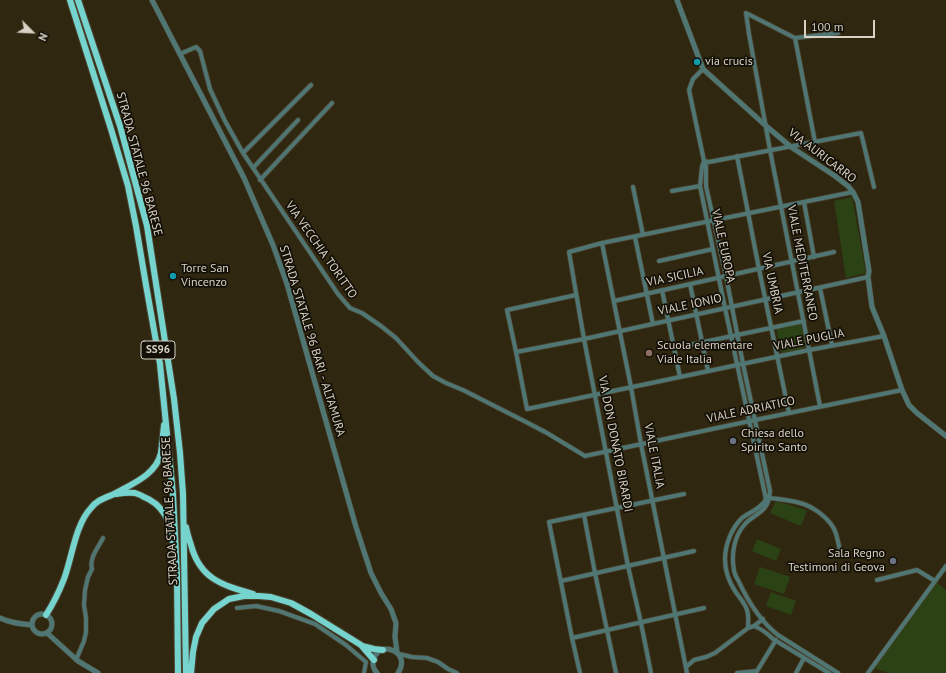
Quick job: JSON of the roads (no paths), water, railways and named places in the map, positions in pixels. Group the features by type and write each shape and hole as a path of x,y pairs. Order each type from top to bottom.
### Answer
{"highway":[{"name":"STRADA STATALE 96 BARESE","path":"70,0 128,186 160,364 173,494 177,575 178,673"},
{"name":"STRADA STATALE 96 BARESE","path":"78,0 120,126 147,226 174,399 180,453 183,494 186,673"},
{"path":"46,615 55,600 64,579 78,532 90,508 100,500 145,476 156,465 160,454 165,415"},
{"path":"113,494 136,493 148,498 160,506 167,518 171,534 173,564 177,575"},
{"path":"183,494 187,531 196,561 213,579 230,587 259,596"},
{"path":"192,673 193,652 196,637 202,623 214,609 229,599 244,596 271,597 291,603 360,645 374,660"},
{"path":"360,645 374,649 385,649"}],"street":[{"name":"STRADA STATALE 96 BARI - ALTAMURA","path":"152,0 244,178 274,245 287,284 356,527 371,573 381,594 391,609 396,623 395,637 398,653 402,663"},
{"name":"VIA AURICARRO","path":"677,0 703,69 791,147 835,176 853,192 858,202 869,271 868,277 872,308 884,336 902,390 909,405 946,436"},
{"name":"VIALE MEDITERRANEO","path":"795,38 746,13 748,34 765,125 820,406"},
{"path":"815,142 795,38 838,33"},
{"name":"VIA VECCHIA TORITTO","path":"180,54 196,47 200,51 210,89 225,121 243,153 338,294 350,308 362,313 396,338 433,376 528,423 584,456 606,451"},
{"name":"VIALE EUROPA","path":"703,69 693,79 690,90 706,166 706,186 726,276 768,499"},
{"path":"243,153 311,85"},
{"path":"260,180 332,103"},
{"path":"253,168 298,120"},
{"path":"704,160 709,162 861,133 874,187"},
{"name":"VIA UMBRIA","path":"738,156 765,300 789,413"},
{"name":"VIALE EUROPA","path":"704,160 700,186 731,336 752,420"},
{"path":"633,186 643,235"},
{"path":"672,191 700,186"},
{"path":"602,244 707,221 853,192"},
{"path":"804,202 814,257"},
{"path":"635,237 653,324"},
{"name":"VIA DON DONATO BIRARDI","path":"602,244 569,252 584,339 618,508 628,566 651,673"},
{"name":"VIALE ITALIA","path":"602,244 687,673"},
{"path":"659,261 713,249"},
{"name":"VIA SICILIA","path":"614,301 834,252"},
{"name":"VIALE IONIO","path":"516,352 584,339 868,277"},
{"path":"690,284 708,371"},
{"path":"820,288 832,345"},
{"path":"662,290 680,377"},
{"path":"516,352 507,310 576,294"},
{"path":"675,348 804,321"},
{"name":"VIALE PUGLIA","path":"516,352 527,409 777,356 884,336"},
{"name":"VIALE ADRIATICO","path":"606,451 902,390"},
{"path":"580,673 549,522 684,494"},
{"path":"768,499 801,503 824,517 833,527 840,550"},
{"path":"768,499 768,504 763,510 746,523 740,530 733,549 734,572 742,590 770,629 838,673"},
{"path":"748,628 748,611 732,586 726,571 724,558 726,548 734,528 741,519 764,504 768,499"},
{"path":"584,515 594,573 608,630 616,673"},
{"path":"76,660 86,632 84,605 85,590 88,577 92,569 92,557 103,538"},
{"path":"560,581 694,551"},
{"path":"868,673 946,566"},
{"path":"877,580 917,570 935,581"},
{"path":"238,608 256,606 279,611 315,624 346,645 366,662 364,673"},
{"path":"572,638 704,608"},
{"path":"748,617 756,611"},
{"path":"43,614 46,615 52,622 51,628 47,633 38,633 32,625 33,622 36,616 43,614"},
{"path":"748,617 754,626 762,629 776,640 829,673"},
{"path":"0,618 6,621 32,625"},
{"path":"686,667 694,660 716,653 748,628 754,626 763,619"},
{"path":"47,633 76,660 98,673"},
{"path":"375,672 373,666 376,655 385,649 395,637"},
{"path":"737,673 757,671 776,640"},
{"path":"385,649 392,649 398,653 412,657 427,658 438,662 457,673"},
{"path":"684,656 694,660"},
{"path":"398,673 402,668 402,663 412,657"},
{"path":"796,673 804,658"}],"place":[{"name":"via crucis","path":"697,62"},
{"name":"Torre San Vincenzo","path":"173,276"},
{"name":"Scuola elementare Viale Italia","path":"649,353"},
{"name":"Chiesa dello Spirito Santo","path":"733,441"},
{"name":"Sala Regno Testimoni di Geova","path":"893,561"}]}
